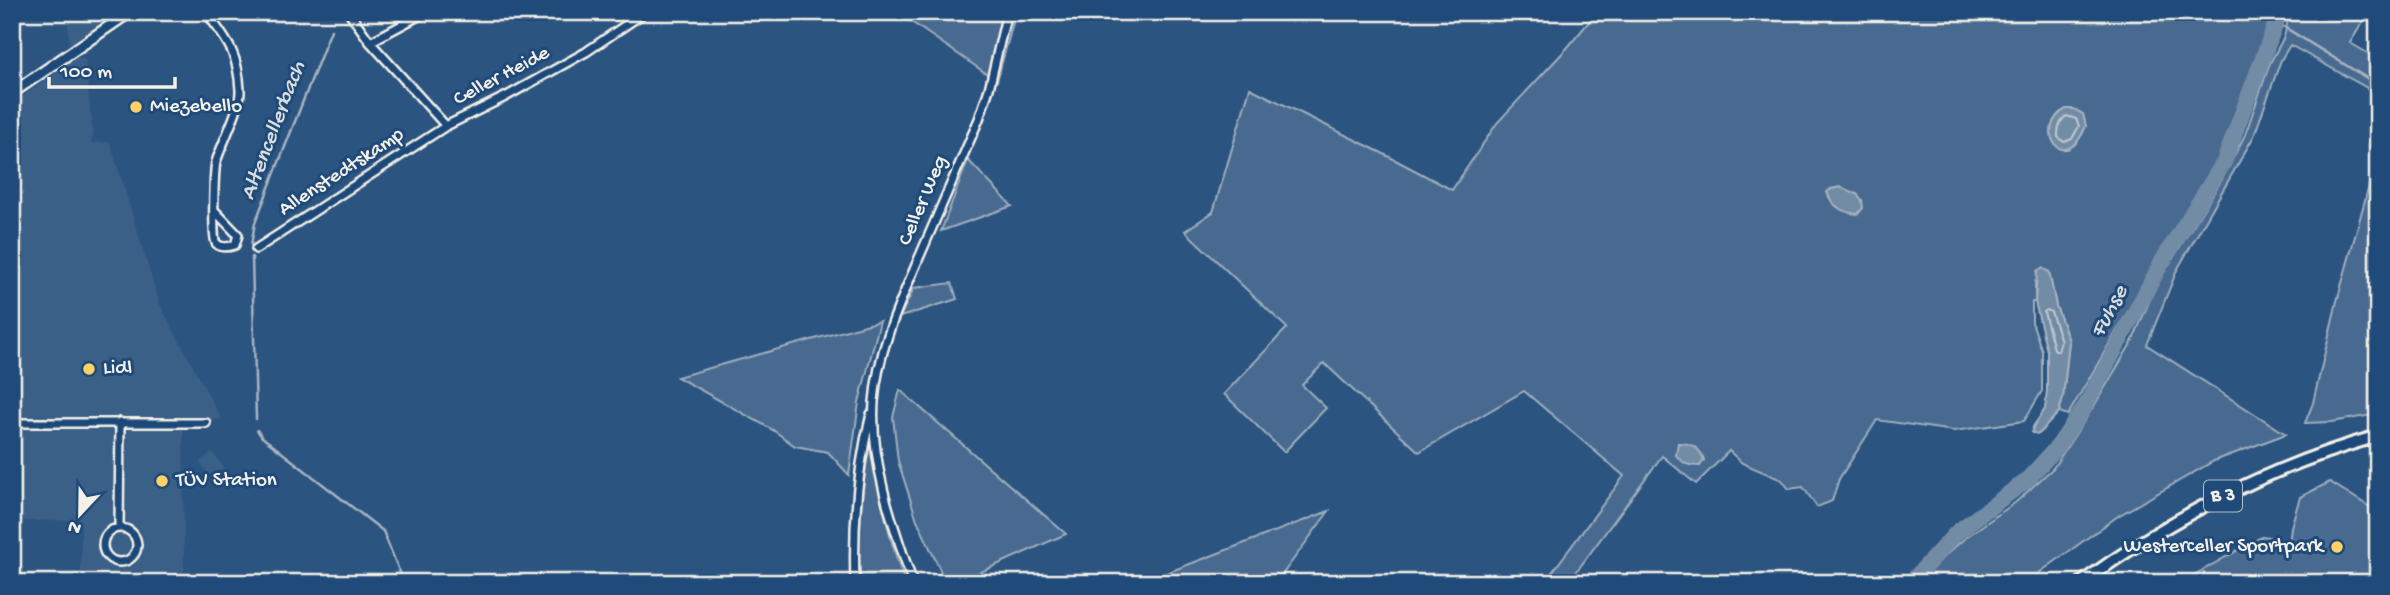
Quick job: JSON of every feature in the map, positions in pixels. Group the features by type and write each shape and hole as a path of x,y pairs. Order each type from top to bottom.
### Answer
{"highway":[{"name":"B 3","path":"2081,583 2165,528 2242,485 2312,456 2378,436"}],"street":[{"path":"12,93 130,12"},
{"path":"206,12 230,45 238,62 240,94 215,165 214,209 214,240 218,246 227,248 235,245 238,235 214,209"},
{"path":"349,12 370,42 446,126"},
{"path":"370,42 426,12"},
{"name":"Celler Heide","path":"446,126 507,96 574,58 645,12"},
{"name":"Celler Weg","path":"855,583 857,495 880,356 979,119 1007,12"},
{"name":"Allenstedtskamp","path":"256,249 446,126"},
{"name":"Celler Weg","path":"874,403 874,424 889,514 913,583"},
{"path":"119,528 120,422"},
{"path":"12,423 206,423"},
{"path":"119,528 131,533 137,545 132,557 120,562 108,557 103,545 107,533 119,528"}],"shaded area":[{"path":"67,12 108,12 108,23 70,50"},
{"path":"897,12 1016,12 997,81"},
{"path":"1597,12 2277,12 2218,165 2183,217 2068,415 2059,412 2069,341 2056,306 2049,272 2035,282 2035,302 2032,302 2032,322 2042,351 2042,391 2024,421 1954,431 1877,420 1839,479 1832,501 1817,507 1803,487 1789,489 1782,480 1742,463 1729,451 1696,484 1662,456 1568,583 1544,583 1624,476 1524,391 1419,452 1324,363 1302,385 1326,408 1284,452 1224,394 1287,328 1185,231 1213,212 1250,88 1452,190 1497,123"},
{"path":"2290,12 2369,12 2350,43 2378,59 2378,94 2290,45 2281,60 2254,136 2177,270 2147,345 2286,434 2214,461 2118,516 2025,583 1921,583 1927,572 1966,537 2016,502 2053,468 2094,406 2133,340 2156,285 2221,181 2245,135 2270,63 2284,37"},
{"path":"78,57 85,60 93,135 91,143 110,142 160,305 222,420 183,418 184,572 81,572 81,520 12,521 12,104"},
{"path":"2378,153 2378,414 2332,422 2305,423 2313,403 2337,301"},
{"path":"968,160 1012,206 941,231"},
{"path":"952,283 957,299 900,317 914,288"},
{"path":"880,321 859,402 849,475 828,452 795,446 773,430 677,377"},
{"path":"900,390 1066,534 956,583 946,583 917,520 898,461 893,417"},
{"path":"871,429 875,469 883,507 905,583 857,583 860,510"},
{"path":"212,452 224,468 212,478 199,462"},
{"name":"Westerceller Sportpark","path":"2330,482 2378,512 2378,583 2180,583 2263,536 2279,539 2284,550 2289,546 2291,527 2300,497"},
{"path":"1329,511 1276,583 1140,583"}],"water":[{"path":"2066,109 2074,109 2083,114 2086,126 2077,141 2069,148 2061,149 2055,144 2052,127 2056,117"},
{"path":"1840,187 1857,194 1862,200 1863,208 1858,214 1843,211 1832,202 1827,192"},
{"path":"2042,268 2049,272 2056,306 2069,341 2059,412 2039,434 2032,433 2033,427 2045,409 2047,391 2047,351 2035,302 2037,271"},
{"path":"1678,443 1697,449 1704,460 1700,466 1686,464 1676,455"}],"waterway":[{"name":"Fuhse","path":"1910,583 1957,532 2027,480 2058,446 2084,408 2164,258 2224,162 2280,12"},
{"path":"2276,22 2378,85"},
{"name":"Altencellerbach","path":"251,245 255,223 331,30"},
{"name":"Altencellerbach","path":"252,257 256,419"},
{"name":"Altencellerbach","path":"257,430 262,437 383,531 404,583"}],"place":[{"name":"Miezebello","path":"136,107"},
{"name":"Lidl","path":"89,369"},
{"name":"TÜV Station","path":"162,481"},
{"name":"Westerceller Sportpark","path":"2337,547"}]}
